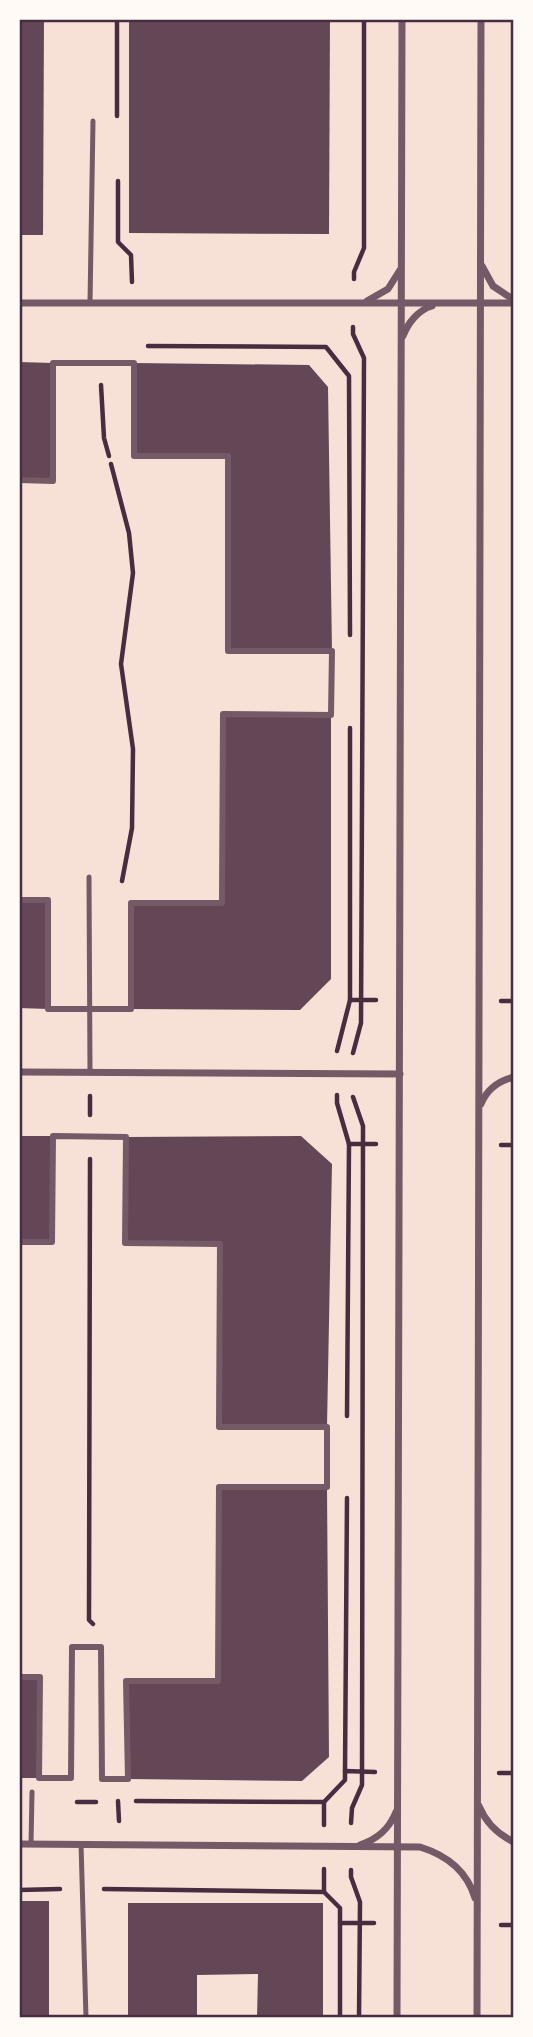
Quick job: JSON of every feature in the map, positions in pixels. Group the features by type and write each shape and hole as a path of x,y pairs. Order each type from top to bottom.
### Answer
{"street":[{"path":"397,2018 402,19"},
{"path":"477,2018 481,19"},
{"path":"354,303 378,297 388,289 396,279 402,255"},
{"path":"480,256 487,278 514,302"},
{"path":"19,303 514,302"},
{"path":"401,341 406,328 415,317 426,308 440,303"},
{"path":"19,480 53,481 53,363 134,363 134,456 228,456 228,651 332,651 331,715 223,714 222,903 131,903 131,1009 48,1009 48,900 19,900"},
{"path":"19,1072 400,1074"},
{"path":"479,1115 482,1101 489,1089 502,1080 514,1077"},
{"path":"19,1242 52,1242 53,1136 126,1137 125,1243 220,1244 219,1427 327,1427 327,1487 219,1487 218,1681 126,1681 128,1779 102,1779 101,1647 72,1647 71,1778 39,1778 40,1677 19,1676"},
{"path":"477,1796 485,1819 503,1837 514,1842"},
{"path":"351,1846 374,1839 384,1832 391,1823 398,1801"},
{"path":"19,1844 420,1847 446,1858 467,1879 477,1905"}],"lane":[{"path":"90,303 93,121"},
{"path":"89,877 90,1072"},
{"path":"31,1844 32,1792"},
{"path":"81,1844 86,2018"}],"path":[{"path":"359,2018 360,1902 351,1877 351,1846 352,1808 362,1785 363,1126 353,1098 353,1050 361,1023 364,358 353,334 354,272 363,248 364,19"},
{"path":"146,346 326,346 349,376 350,636"},
{"path":"350,717 350,1000"},
{"path":"324,1826 324,1802 345,1780 345,1771 380,1772"},
{"path":"31,1802 118,1801"},
{"path":"132,1801 324,1802"},
{"path":"324,1862 324,1892 340,1909 340,2018"},
{"path":"19,1890 324,1892"},
{"path":"340,1923 379,1923"}],"building":[{"path":"19,19 44,19 43,235 19,235"},
{"path":"129,19 330,19 329,234 129,233"},
{"path":"19,362 53,363 53,481 19,480"},
{"path":"134,363 309,365 328,387 332,651 228,651 228,456 134,456"},
{"path":"223,714 331,715 331,979 300,1010 131,1009 131,903 222,903"},
{"path":"19,900 48,900 48,1009 19,1008"},
{"path":"19,1136 53,1136 52,1242 19,1242"},
{"path":"301,1136 332,1164 327,1427 219,1427 220,1244 125,1243 126,1137"},
{"path":"219,1487 327,1487 329,1757 302,1781 128,1779 126,1681 218,1681"},
{"path":"19,1677 40,1677 39,1778 19,1778"},
{"path":"19,1901 49,1901 49,2018 19,2018"},
{"path":"128,1903 323,1903 323,2018 257,2018 258,1974 197,1975 197,2018 128,2018"}]}
